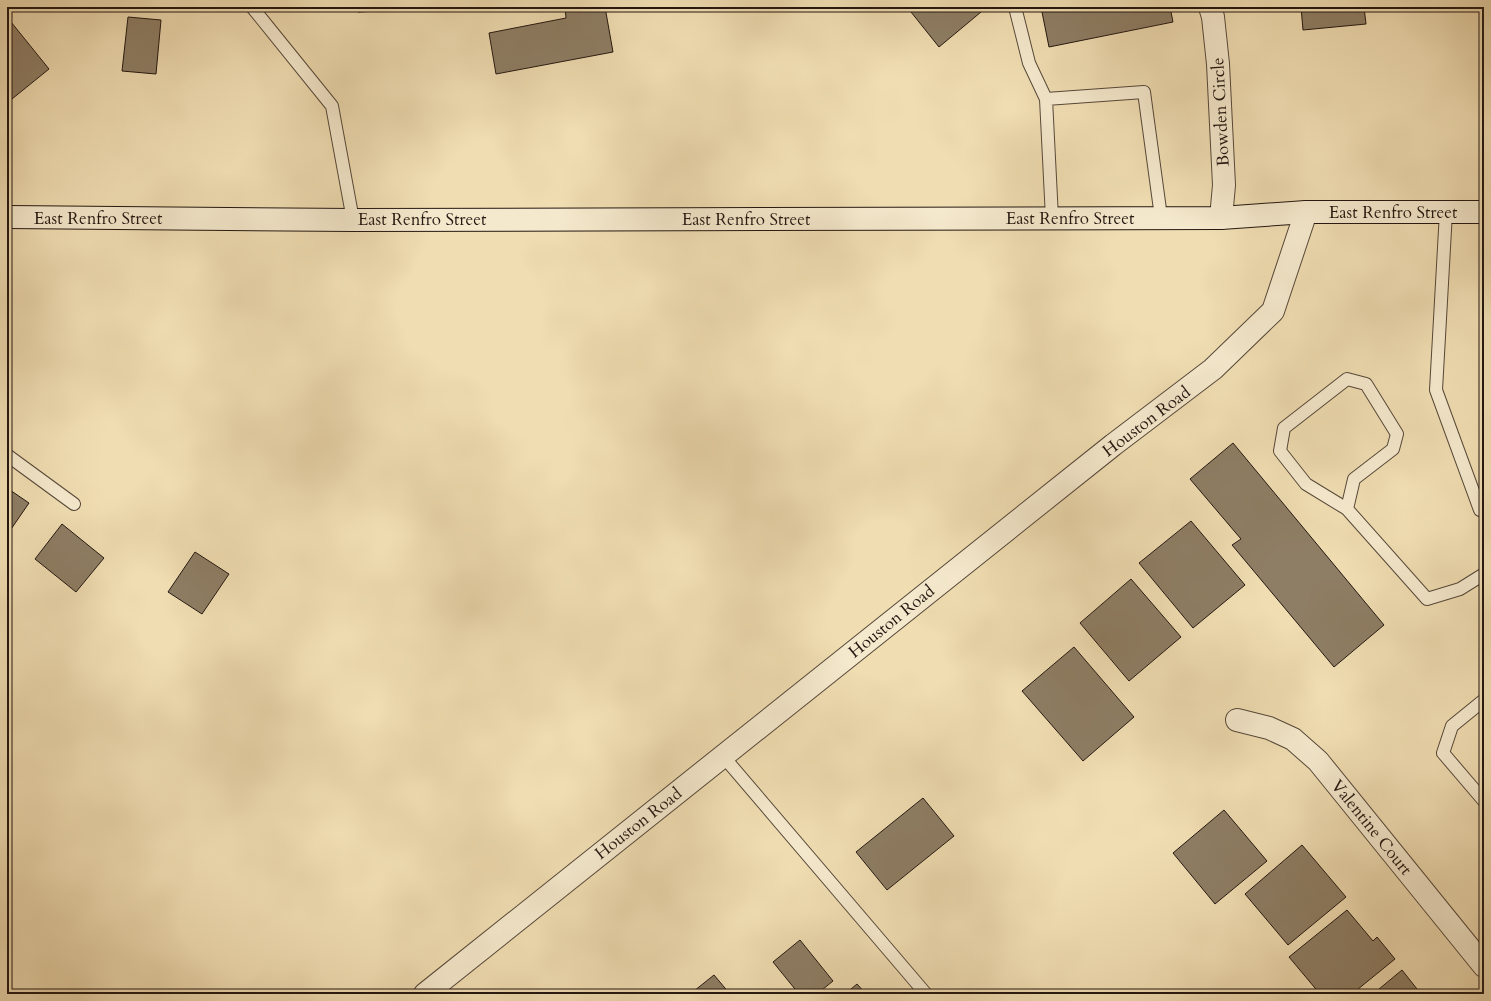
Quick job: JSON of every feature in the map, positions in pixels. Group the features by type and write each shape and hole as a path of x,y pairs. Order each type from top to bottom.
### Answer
{"street":[{"name":"Bowden Circle","path":"1210,7 1213,17 1218,64 1224,177 1221,218"},
{"name":"East Renfro Street","path":"7,217 353,220 1221,218 1306,212 1484,212"},
{"name":"Houston Road","path":"425,994 1113,445 1212,370 1274,311 1306,212"},
{"name":"Valentine Court","path":"1237,720 1270,728 1293,740 1318,761 1484,966"}],"lane":[{"path":"252,7 332,106 353,220"},
{"path":"1015,7 1029,63 1046,99 1052,218"},
{"path":"1046,99 1144,92 1161,217"},
{"path":"1446,212 1436,390 1480,510 1484,512"},
{"path":"1348,509 1354,479 1393,449 1397,434 1366,384 1347,379 1284,428 1280,451 1306,484 1348,509 1427,598 1460,589 1484,574"},
{"path":"7,455 74,504"},
{"path":"1484,700 1452,726 1443,753 1484,801"},
{"path":"723,756 926,994"}],"building":[{"path":"358,7 398,7 398,10 358,12"},
{"path":"565,7 605,7 613,52 496,74 489,33 566,18"},
{"path":"907,7 987,7 939,47"},
{"path":"1041,7 1170,7 1173,22 1049,47"},
{"path":"1301,7 1364,7 1366,24 1303,30"},
{"path":"7,17 49,69 7,103"},
{"path":"128,17 161,20 156,74 122,71"},
{"path":"1482,318 1484,318 1484,345 1482,345"},
{"path":"1233,443 1384,625 1334,667 1232,545 1241,539 1190,479"},
{"path":"7,488 29,503 7,535"},
{"path":"1191,521 1245,585 1193,628 1139,563"},
{"path":"62,524 104,558 76,592 35,559"},
{"path":"195,552 229,574 202,614 168,592"},
{"path":"1131,579 1181,637 1129,681 1080,623"},
{"path":"1074,647 1134,717 1083,761 1022,691"},
{"path":"923,798 954,836 887,890 856,852"},
{"path":"1224,810 1267,861 1215,904 1173,853"},
{"path":"1302,845 1346,897 1288,945 1245,894"},
{"path":"1347,910 1373,941 1377,937 1395,959 1352,994 1320,994 1289,957"},
{"path":"800,940 833,981 817,994 799,994 773,962"},
{"path":"1402,970 1421,994 1373,994"},
{"path":"714,975 730,994 697,994 694,991"},
{"path":"857,984 866,994 845,994"}]}
